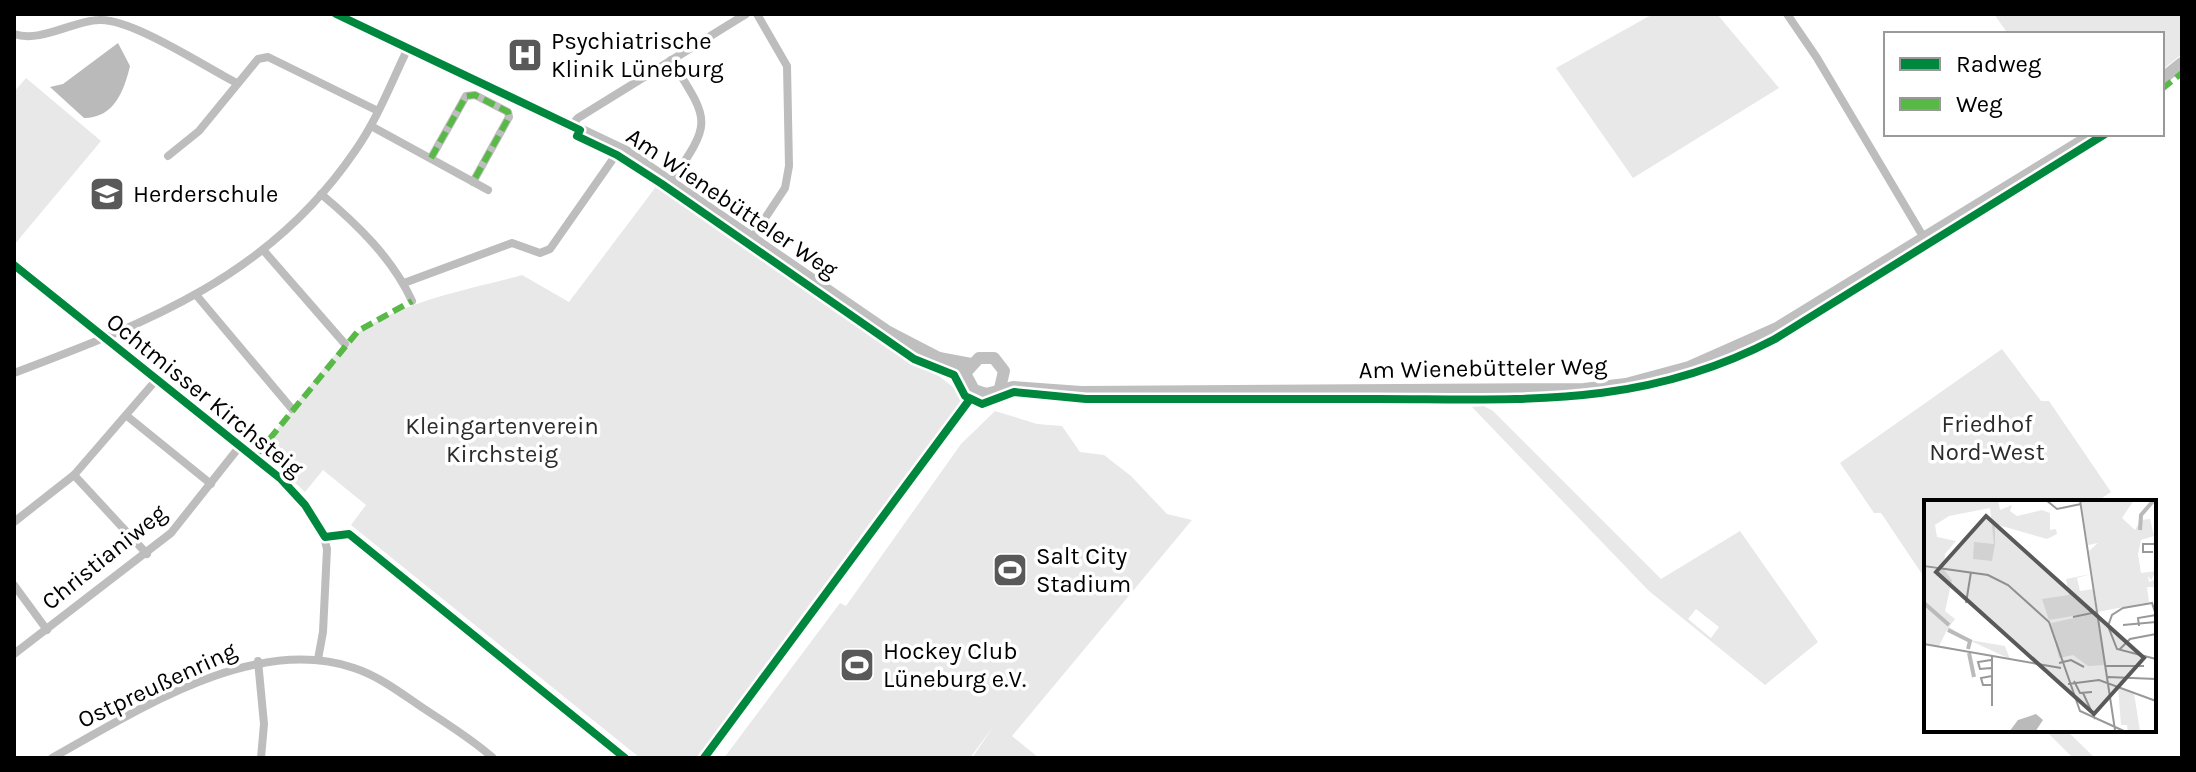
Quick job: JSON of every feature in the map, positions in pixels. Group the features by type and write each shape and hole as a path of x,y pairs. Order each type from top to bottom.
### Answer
{"street":[{"name":"Am Wienebütteler Weg","path":"336,14 620,149 887,331 969,370"},
{"path":"571,126 578,118 746,14"},
{"path":"752,238 781,196 789,166 787,66 757,14"},
{"path":"1787,14 1817,58 1924,238"},
{"path":"14,34 27,37 87,21 111,20 235,82"},
{"path":"14,373 106,339 197,296 264,251 321,194 371,126 408,48"},
{"path":"168,156 199,131 235,82 258,59 268,57 378,111"},
{"path":"671,60 701,110 703,129 700,140 671,182"},
{"path":"2164,77 2182,63"},
{"path":"431,158 466,96 475,95 508,112 509,117 473,182"},
{"path":"371,126 488,190"},
{"name":"Am Wienebütteler Weg","path":"1033,387 1005,375 1001,363 990,357 979,358 969,370 972,388 982,394 1000,388 1033,387 1081,392 1471,392 1573,390 1626,384 1689,367 1753,341 2090,136"},
{"path":"404,283 507,244 516,243 540,253 550,249 620,149"},
{"path":"321,194 373,244 404,283 412,301"},
{"path":"264,251 345,344"},
{"name":"Ochtmisser Kirchsteig","path":"14,265 293,491 325,537"},
{"path":"197,296 292,409"},
{"path":"83,348 89,336 85,323"},
{"path":"1000,388 1005,375"},
{"path":"14,522 74,475 157,379"},
{"path":"127,416 211,484"},
{"name":"Christianiweg","path":"14,654 171,533 240,446"},
{"path":"74,475 147,554"},
{"path":"318,659 326,586 325,537 349,534 625,758"},
{"path":"14,585 47,630"},
{"name":"Ostpreußenring","path":"54,758 200,682 258,661 318,659 369,674 493,758"},
{"path":"258,661 264,730 261,758"}],"green space":[{"path":"1653,14 1717,14 1779,88 1633,178 1556,68"},
{"path":"1994,14 2182,14 2182,54 2164,68 2164,32 2007,32"},
{"path":"26,78 101,141 14,245 14,92"},
{"name":"Kleingartenverein Kirchsteig","path":"658,184 930,369 958,391 963,403 702,758 640,758 351,525 366,505 323,470 305,492 261,451 334,356 359,332 377,321 438,297 522,275 569,302"},
{"name":"Friedhof Nord-West","path":"2002,349 2041,401 2049,401 2111,492 2099,500 1924,500 1924,577 1881,513 1874,513 1840,463"},
{"path":"1484,406 1493,411 1661,579 1740,531 1818,642 1765,685 1649,591 1472,407","holes":["1696,609 1719,627 1711,638 1688,619"]},
{"name":"Salt City Stadium","path":"995,411 1037,424 1062,426 1080,452 1104,455 1131,476 1167,514 1192,520 1012,736 1039,758 972,758 995,724 970,758 724,758 840,603 846,606 961,444"},
{"path":"2047,732 2068,732 2095,758 2073,758"}],"shaded area":[{"path":"118,43 130,66 121,93 103,113 84,118 50,87 63,84"}],"marked path":[{"path":"2164,87 2182,73"},
{"path":"431,158 466,96 475,95 508,112 509,117 473,182"},
{"path":"258,453 358,331 412,301"}],"cycle path":[{"path":"336,14 580,130 577,136 617,155 662,184 914,359 954,375 965,396 982,404 1014,392 1086,399 1532,398 1629,389 1677,378 1726,362 1775,339 2102,136"},
{"path":"14,265 281,479 305,505 325,537 349,534 625,758"},
{"path":"704,758 970,399"}],"place":[{"name":"Psychiatrische Klinik Lüneburg","path":"525,55"},
{"name":"Herderschule","path":"107,194"},
{"name":"Salt City Stadium","path":"1010,570"},
{"name":"Hockey Club Lüneburg e.V.","path":"857,665"}]}
